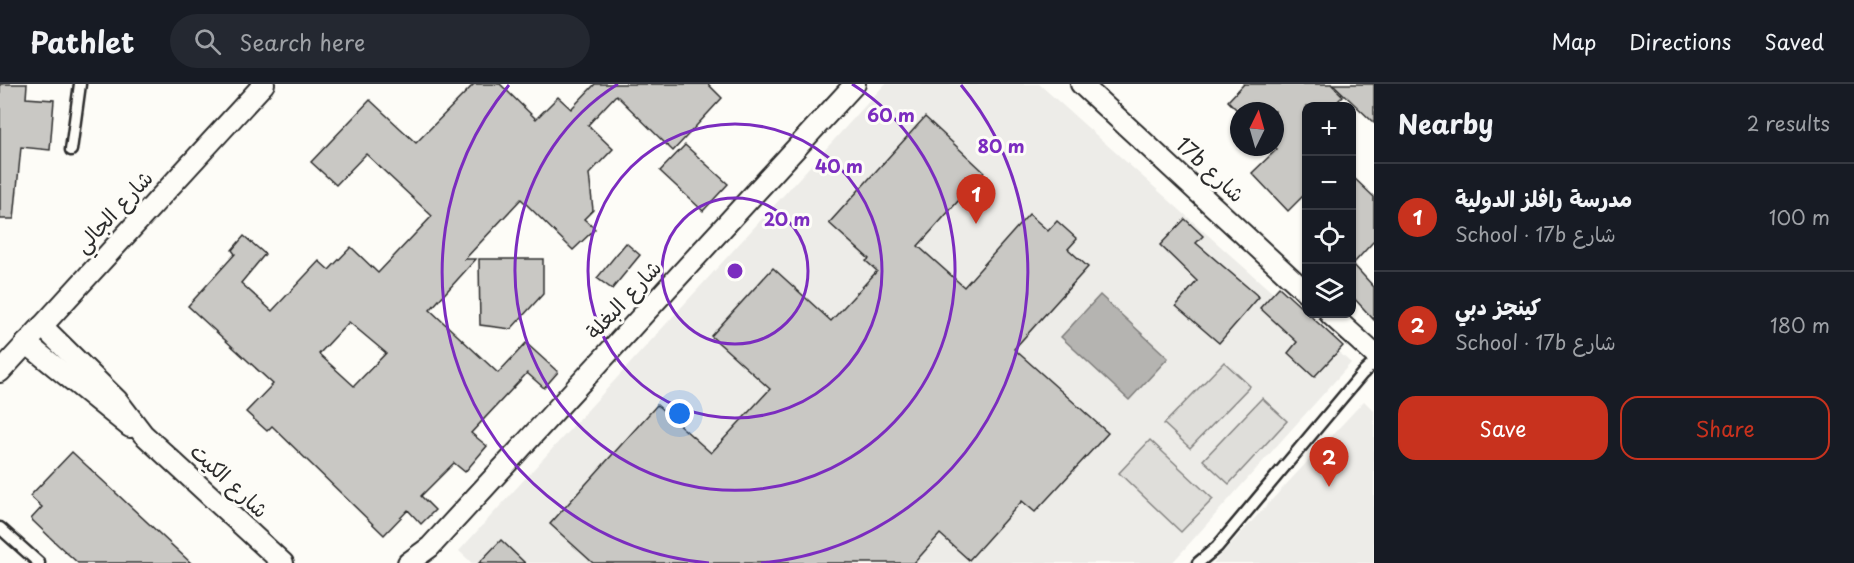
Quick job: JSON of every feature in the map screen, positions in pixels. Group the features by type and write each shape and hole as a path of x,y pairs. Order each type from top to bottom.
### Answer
{"street":[{"name":"شارع الجالي","path":"0,372 264,84"},
{"name":"شارع البغلة","path":"408,563 424,556 855,84"},
{"name":"17b شارع","path":"1081,84 1302,288"},
{"path":"1334,318 1374,354"},
{"name":"شارع الكيت","path":"42,326 117,400 143,434"},
{"name":"شارع الكيت","path":"26,343 111,413 143,434 283,563"}],"lane":[{"path":"71,150 80,84"},
{"path":"1198,563 1217,547 1362,374 1374,363"},
{"path":"0,528 39,563"}],"shaded area":[{"path":"885,84 1039,84 1351,363 1172,563 472,563 459,551"},
{"path":"1100,295 1168,358 1129,400 1061,337"},
{"path":"1224,362 1250,386 1190,448 1164,424"},
{"path":"1262,398 1287,421 1229,484 1203,460"},
{"path":"1364,401 1374,411 1374,563 1213,563"},
{"path":"1150,440 1213,499 1181,532 1119,473"}],"building":[{"path":"0,84 27,84 26,98 54,100 50,150 21,147 14,219 0,219"},
{"path":"474,84 500,84 536,119 558,97 571,109 595,84 708,84 722,98 673,151 616,95 588,125 613,149 589,174 593,210 584,219 595,229 573,250 521,199 465,259 476,259 430,310 498,373 526,343 558,372 544,388 527,373 471,433 487,446 465,472 454,463 421,496 435,510 421,524 408,510 384,535 272,426 267,431 246,412 273,384 188,306 235,254 232,250 244,236 265,254 241,283 272,311 319,261 329,270 351,247 378,273 432,216 366,154 336,185 311,162 370,100 416,143","holes":["349,322 386,353 354,386 319,354"]},
{"path":"1244,84 1331,84 1343,96 1337,102 1302,102 1302,197 1288,211 1252,173 1270,156 1284,156 1284,102 1230,103 1228,101"},
{"path":"1333,84 1374,84 1374,123 1356,106 1356,102 1352,102"},
{"path":"925,117 984,172 918,246 964,287 1029,214 1048,231 1057,221 1077,239 1068,249 1088,267 1014,349 1108,433 1035,512 1022,501 969,560 940,534 914,563 593,563 550,524 657,405 711,453 770,389 711,336 773,268 831,321 877,271 866,261 869,259 829,223"},
{"path":"685,145 728,184 703,211 660,171"},
{"path":"1356,180 1374,197 1374,241 1356,261"},
{"path":"1185,219 1203,236 1196,243 1259,297 1219,343 1176,306 1197,281 1160,245"},
{"path":"626,243 640,255 612,289 597,278"},
{"path":"479,259 543,259 543,294 511,329 480,325"},
{"path":"1356,267 1374,287 1374,320 1356,300"},
{"path":"1279,287 1302,308 1302,318 1313,318 1343,346 1314,377 1288,353 1297,342 1260,308"},
{"path":"72,452 191,563 78,563 58,545 31,519 42,507 30,496"},
{"path":"501,540 525,563 479,563"}],"place":[{"name":"مدرسة رافلز الدولية","path":"976,224"},
{"name":"كينجز دبي","path":"1329,487"}]}
